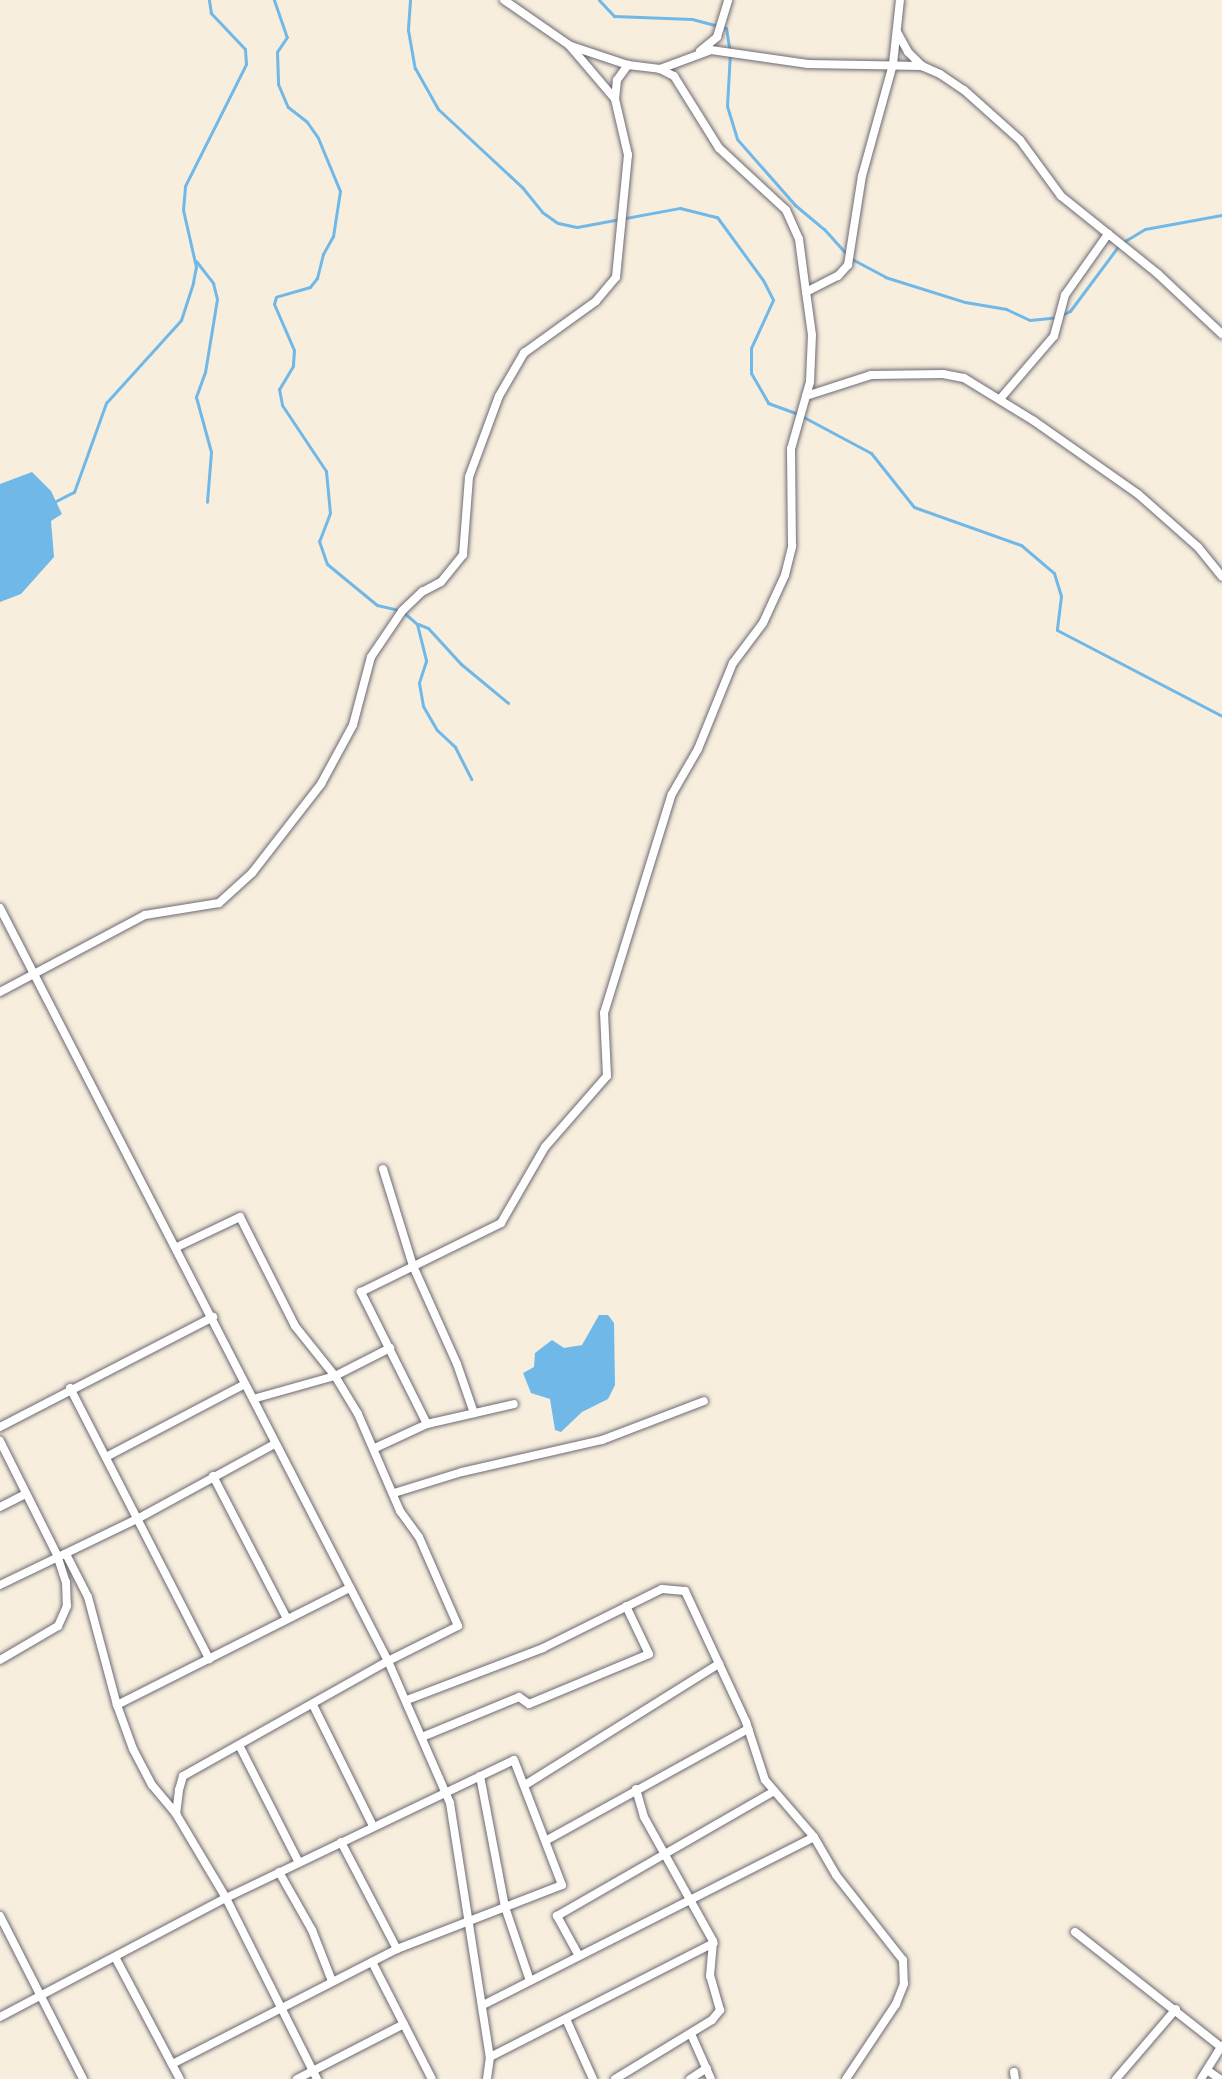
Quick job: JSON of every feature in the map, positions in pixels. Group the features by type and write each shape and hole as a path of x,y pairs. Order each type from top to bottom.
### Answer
{"street":[{"path":"504,0 569,45 615,99"},
{"path":"660,69 678,65 717,38 728,0"},
{"path":"806,292 838,276 848,265 862,176 893,64 900,0"},
{"path":"897,32 908,52 922,66 964,90 1020,140 1061,196 1222,334"},
{"path":"427,1424 362,1292 501,1223 546,1147 607,1076 604,1013 672,794 698,749 733,663 763,623 785,575 792,546 791,449 810,382 812,335 799,239 786,210 719,148 706,132 688,92 674,76 660,69 628,65 569,45"},
{"path":"700,51 711,50 808,64 922,66"},
{"path":"0,992 145,915 219,903 252,873 321,784 353,724 371,657 404,608 422,592 441,582 463,555 468,477 500,396 524,353 596,301 616,277 628,155 615,99 617,80 628,65"},
{"path":"1000,399 1054,336 1065,295 1108,234"},
{"path":"806,396 871,375 943,374 964,378 1000,399 1138,494 1198,547 1222,577"},
{"path":"0,908 177,1247 275,1444 388,1661 446,1790 483,2004 490,2057 487,2079"},
{"path":"383,1168 413,1266 457,1364 474,1413"},
{"path":"176,1814 183,1776 388,1661 458,1626 419,1537 400,1511 375,1448 335,1376 295,1326 240,1217 177,1247"},
{"path":"0,1427 70,1388 213,1317"},
{"path":"253,1399 335,1376 390,1348"},
{"path":"106,1456 246,1384"},
{"path":"70,1388 139,1518 209,1659"},
{"path":"394,1493 462,1472 602,1440 704,1401"},
{"path":"375,1448 427,1424 514,1404"},
{"path":"0,1441 57,1555 66,1582 67,1606 58,1626 0,1660"},
{"path":"0,1585 57,1555 66,1554 139,1518 275,1444"},
{"path":"213,1476 287,1619"},
{"path":"0,1507 26,1494"},
{"path":"66,1554 88,1597 117,1705 152,1785 176,1814 226,1898 316,2079"},
{"path":"117,1705 350,1588"},
{"path":"406,1700 543,1648 662,1589 685,1592 748,1729 761,1770 774,1791 814,1837 840,1881 900,1954 904,1968 904,1984 896,2004 846,2079"},
{"path":"422,1737 514,1699 525,1698 529,1704 648,1654 626,1606"},
{"path":"525,1785 719,1665"},
{"path":"313,1705 373,1826"},
{"path":"547,1840 748,1729"},
{"path":"239,1745 299,1863"},
{"path":"0,2017 226,1898 446,1790 514,1760 547,1840 562,1885 398,1949 280,2007 172,2064"},
{"path":"480,1776 505,1907 530,1980"},
{"path":"615,2079 691,2034 712,2020 720,2010 710,1976 714,1943 687,1899 644,1817 636,1789"},
{"path":"579,1956 557,1916 662,1852 774,1791"},
{"path":"483,2004 687,1899 814,1837"},
{"path":"341,1842 398,1949"},
{"path":"279,1872 312,1930 332,1981"},
{"path":"0,1916 83,2079"},
{"path":"1075,1932 1222,2047 1201,2079"},
{"path":"490,2057 714,1943"},
{"path":"115,1957 180,2079"},
{"path":"372,1962 432,2079"},
{"path":"1116,2079 1176,2009"},
{"path":"566,2019 593,2079"},
{"path":"297,2079 404,2024"},
{"path":"691,2034 711,2079"},
{"path":"690,2079 706,2068"},
{"path":"1207,2070 1220,2079"}],"water":[{"path":"32,472 51,491 62,514 51,521 54,557 21,594 0,602 0,484"},
{"path":"599,1315 608,1315 614,1323 615,1385 608,1399 582,1412 561,1432 555,1430 550,1399 531,1393 523,1373 534,1367 535,1353 552,1340 564,1348 582,1345"}],"waterway":[{"path":"56,501 74,492 106,403 181,320 193,282 196,267 183,210 185,186 246,64 245,49 211,13 209,0"},
{"path":"274,0 287,37 277,52 278,84 288,107 307,122 318,138 340,191 333,236 323,254 317,278 310,287 276,297 274,304 294,350 293,366 279,389 282,405 326,471 330,513 319,541 327,564 377,605 402,611 417,624 426,661 419,683 423,706 437,730 455,747 471,779"},
{"path":"410,0 408,30 415,68 438,109 522,187 542,212 558,223 577,227 680,208 717,217 763,280 773,300 751,348 751,373 768,403 796,413 871,453 914,507 1021,545 1054,573 1061,596 1057,630 1222,716"},
{"path":"599,0 614,16 692,19 726,28 730,52 727,106 737,139 795,205 824,229 850,258 885,277 965,302 1006,309 1030,320 1057,317 1070,311 1120,244 1145,229 1222,215"},
{"path":"196,261 213,283 217,299 205,372 196,397 211,452 207,502"},
{"path":"418,624 428,628 461,664 508,703"}]}
